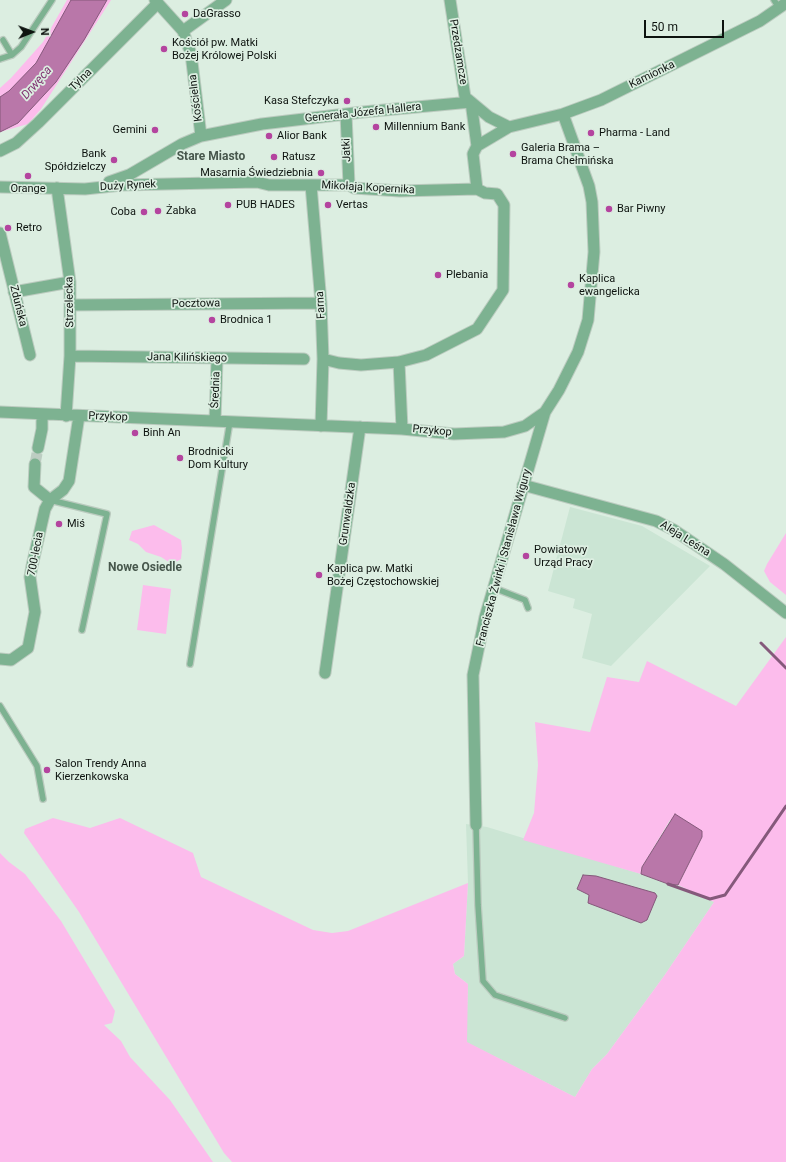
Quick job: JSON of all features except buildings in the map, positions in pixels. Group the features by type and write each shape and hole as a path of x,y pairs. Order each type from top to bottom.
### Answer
{"street":[{"path":"183,31 226,0"},
{"name":"Przedzamcze","path":"450,0 465,97 471,102"},
{"name":"Kościelna","path":"157,1 183,31 191,54 201,136"},
{"name":"Tylna","path":"0,150 16,143 38,123 157,1"},
{"name":"Kamionka","path":"477,146 509,127 563,114 601,100 760,21 780,4"},
{"path":"471,102 489,117 509,127"},
{"path":"471,102 477,146 474,154 477,189"},
{"name":"Generała Józefa Hallera","path":"256,126 346,114 471,102"},
{"name":"Jatki","path":"346,114 349,185"},
{"name":"Przykop","path":"0,412 66,416 215,420 321,426 402,428 454,434 504,432 525,426 545,412 559,390 578,352 588,320 594,252 594,218 589,186 563,114"},
{"name":"Duży Rynek","path":"85,189 120,179 182,144 201,136 256,126"},
{"name":"Duży Rynek","path":"85,189 122,185 259,182"},
{"name":"Mikołaja Kopernika","path":"259,182 269,185 349,185 354,188 400,191 477,189 485,193 497,194 504,205 503,290 477,329 426,355 399,362"},
{"name":"Farna","path":"311,185 321,303 323,359 321,426"},
{"path":"0,187 85,189"},
{"name":"Strzelecka","path":"57,188 70,282 71,305 70,356 66,416"},
{"name":"Zduńska","path":"0,233 30,355"},
{"path":"14,292 70,282"},
{"name":"Pocztowa","path":"71,305 321,303"},
{"name":"Jana Kilińskiego","path":"70,356 304,359"},
{"name":"Średnia","path":"215,420 217,358"},
{"path":"323,359 339,364 361,365 399,362 402,428"},
{"name":"Franciszka Żwirki i Stanisława Wigury","path":"476,825 473,675 485,617 545,412"},
{"path":"38,448 42,429 42,415"},
{"name":"700-lecia","path":"0,659 11,660 28,648 35,612 30,577 45,509 50,500 63,490 69,481 79,416"},
{"name":"Grunwaldzka","path":"325,673 360,427"},
{"path":"35,464 34,487 50,500"},
{"name":"Aleja Leśna","path":"523,485 656,521 674,530 724,564 786,613"}],"lane":[{"path":"0,59 12,55 21,47 52,0"},
{"path":"3,40 12,55"},
{"path":"190,664 230,421"},
{"path":"50,500 107,514 82,630"},
{"path":"494,588 525,600 528,608"},
{"path":"0,706 37,766 43,799"},
{"path":"476,825 478,905 483,981 496,995 564,1018"}],"shaded area":[{"path":"67,0 111,0 41,109 28,124 0,132 0,88 11,78 43,42"},
{"path":"570,507 642,526 710,566 611,666 582,658 592,614 573,608 575,599 548,591"},
{"path":"154,525 181,540 181,559 172,564 161,557 146,552 138,544 129,540 132,531"},
{"path":"786,533 786,595 770,582 764,571"},
{"path":"143,585 171,589 166,634 137,630"},
{"path":"786,637 786,1162 232,1162 224,1153 79,912 24,833 25,829 53,818 90,828 120,818 193,853 201,877 313,930 332,933 348,931 468,883 464,956 453,964 455,974 468,984 467,1042 575,1097 592,1069 607,1054 664,976 714,902 678,885 702,837 670,820 642,867 641,874 523,840 534,813 538,765 535,722 590,732 607,677 639,682 647,661 736,706"},
{"path":"466,824 487,827 641,874 667,884 678,885 714,902 664,976 607,1054 592,1069 575,1097 466,1042 468,984 455,974 453,964 464,956 468,883"},
{"path":"0,853 25,874 61,921 115,1011 112,1023 104,1025 121,1041 130,1057 170,1100 213,1162 0,1162"}],"water":[{"name":"Drwęca","path":"71,0 107,0 84,40 56,82 18,123 0,132 0,97 9,91 36,63"},
{"path":"675,814 702,831 702,837 678,885 668,884 641,874 642,867"},
{"path":"583,875 596,876 655,893 657,896 647,920 641,923 588,903 589,895 577,889"}],"waterway":[{"path":"761,643 786,668"},
{"path":"668,884 710,899 725,895 786,806"}],"tunnel":[{"path":"35,464 38,448"}],"place":[{"name":"DaGrasso","path":"185,14"},
{"name":"Kościół pw. Matki Bożej Królowej Polski","path":"164,49"},
{"name":"Kasa Stefczyka","path":"347,101"},
{"name":"Millennium Bank","path":"376,127"},
{"name":"Gemini","path":"155,130"},
{"name":"Pharma - Land","path":"591,133"},
{"name":"Alior Bank","path":"269,136"},
{"name":"Galeria Brama – Brama Chełmińska","path":"513,154"},
{"name":"Ratusz","path":"274,157"},
{"name":"Bank Spółdzielczy","path":"114,160"},
{"name":"Masarnia Świedziebnia","path":"321,173"},
{"name":"Orange","path":"28,176"},
{"name":"PUB HADES","path":"228,205"},
{"name":"Vertas","path":"328,205"},
{"name":"Bar Piwny","path":"609,209"},
{"name":"Żabka","path":"158,211"},
{"name":"Coba","path":"144,212"},
{"name":"Retro","path":"8,228"},
{"name":"Plebania","path":"438,275"},
{"name":"Kaplica ewangelicka","path":"571,285"},
{"name":"Brodnica 1","path":"212,320"},
{"name":"Binh An","path":"135,433"},
{"name":"Brodnicki Dom Kultury","path":"180,458"},
{"name":"Miś","path":"59,524"},
{"name":"Powiatowy Urząd Pracy","path":"526,556"},
{"name":"Kaplica pw. Matki Bożej Częstochowskiej","path":"319,575"},
{"name":"Salon Trendy Anna Kierzenkowska","path":"47,770"}],"district":[{"name":"Stare Miasto","path":"211,157"},
{"name":"Nowe Osiedle","path":"145,568"}]}
